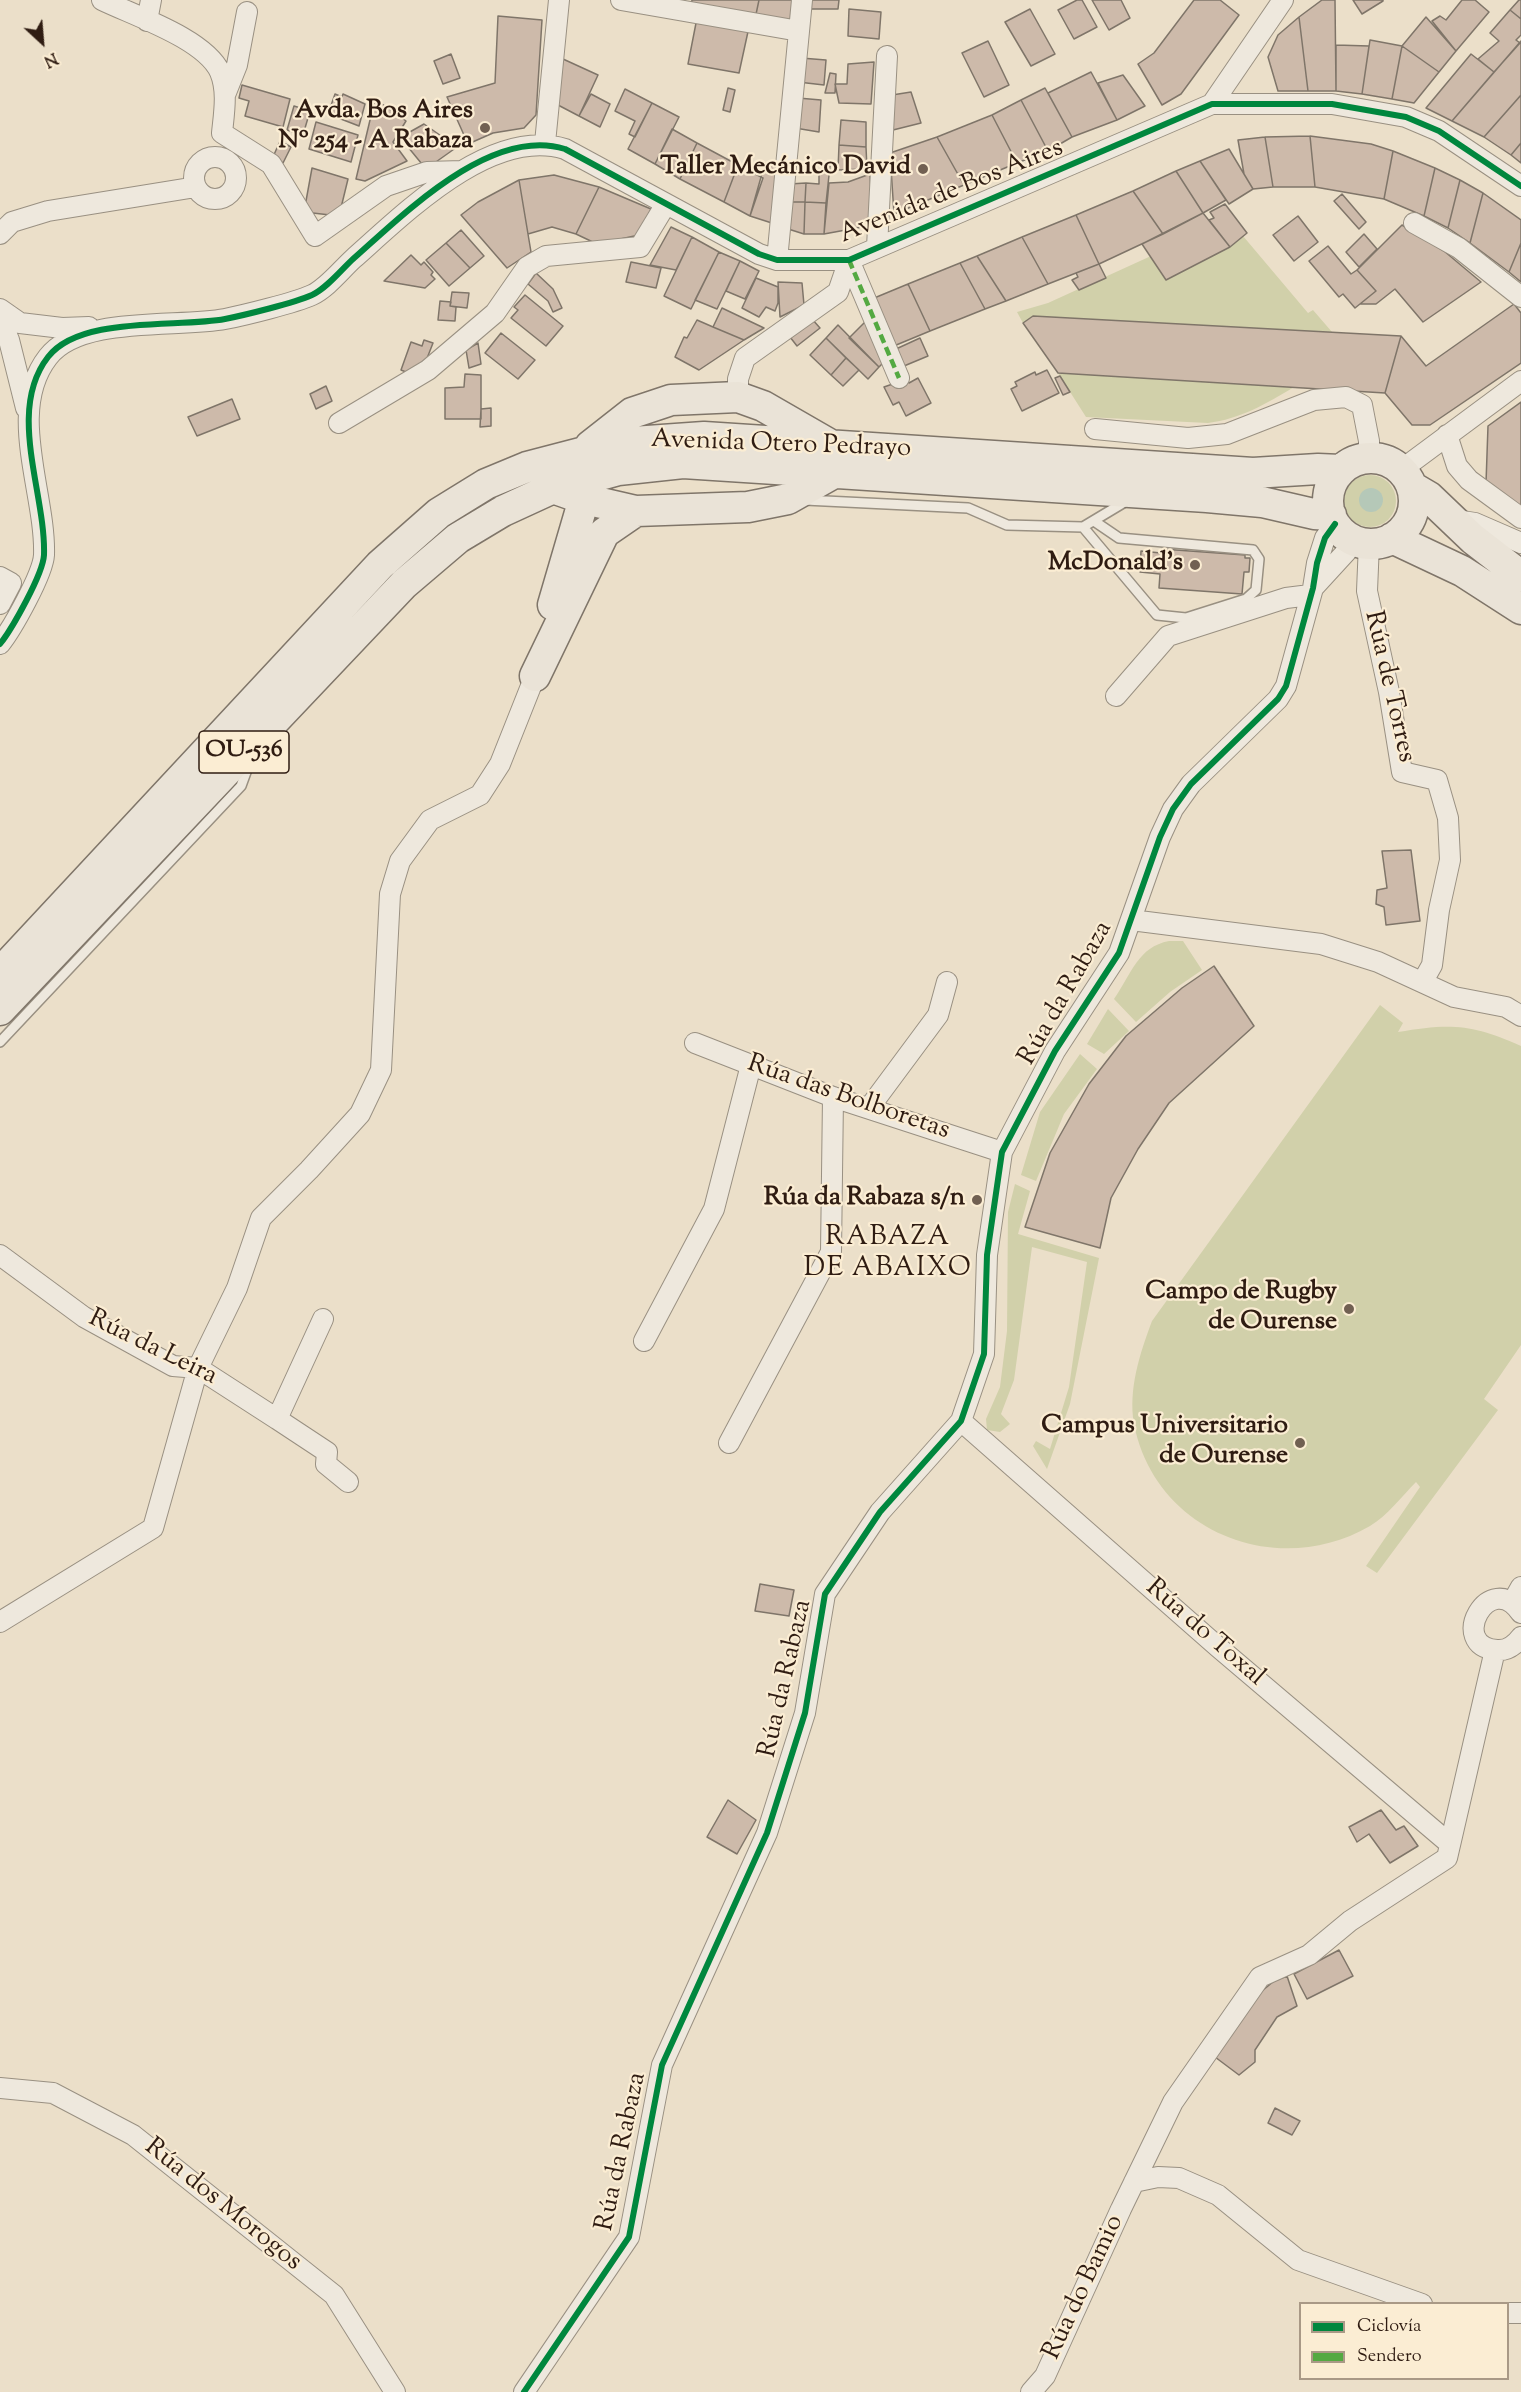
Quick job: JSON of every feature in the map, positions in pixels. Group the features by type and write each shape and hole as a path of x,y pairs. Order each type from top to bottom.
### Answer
{"main road":[{"path":"671,400 641,454 643,485 680,508"},
{"path":"553,488 584,499 636,511 748,507 788,499 834,460 750,402 671,400 632,413 583,452"},
{"path":"748,507 773,455 750,402"},
{"name":"Avenida Otero Pedrayo","path":"0,973 380,565 439,513 486,484 527,467 583,452 641,454 704,438 773,455 1138,493 1262,502 1314,514 1462,571 1521,609"},
{"name":"Avenida Otero Pedrayo","path":"0,1010 404,584 458,538 503,511 553,488 618,470 641,454"},
{"path":"1406,479 1412,514 1407,524 1356,532 1329,491 1341,470 1370,458 1380,459 1406,479 1429,497 1451,519 1521,576"},
{"name":"Avenida Otero Pedrayo","path":"834,460 1253,473 1341,470"},
{"path":"535,676 584,499"},
{"path":"535,676 603,533 636,511"}],"street":[{"path":"102,0 197,46 220,72 225,95 219,157"},
{"path":"147,21 151,0"},
{"path":"0,309 20,323 62,328 119,326 224,319 313,294 433,190 462,171 508,151 545,143 559,0"},
{"path":"621,0 799,31"},
{"path":"777,260 802,0"},
{"path":"1212,104 1283,0"},
{"path":"225,95 237,65 247,12"},
{"path":"877,248 887,56"},
{"name":"Avenida de Bos Aires","path":"545,143 565,149 759,254 777,260 849,260 1212,104 1332,104 1406,117 1439,131 1521,186"},
{"path":"222,133 271,164 315,236 386,186 427,172 462,171"},
{"path":"219,157 228,161 235,172 236,179 231,191 220,198 213,199 200,193 196,187 194,180 196,166 208,158 219,157"},
{"path":"0,234 12,222 48,211 196,187"},
{"path":"339,423 428,370 495,313 527,267 546,256 640,247 666,204"},
{"path":"1414,223 1459,248 1521,297"},
{"path":"849,260 899,378"},
{"path":"750,402 738,379 745,358 838,292 849,260"},
{"path":"0,319 9,340 27,413 44,557 15,624 0,644"},
{"path":"27,413 38,372 48,355 66,341 119,326"},
{"path":"1406,479 1447,435 1521,381"},
{"path":"1095,429 1188,438 1227,434 1314,400 1346,397 1362,405 1370,458"},
{"path":"1447,435 1457,466 1469,480 1521,519"},
{"path":"1451,519 1475,523 1521,543"},
{"path":"1116,696 1168,636 1311,591 1346,552 1356,532"},
{"name":"Rúa de Torres","path":"1356,532 1389,692 1402,772 1437,780 1448,818 1450,860 1439,910 1432,965 1423,981"},
{"path":"0,577 11,583 0,604"},
{"name":"Rúa da Rabaza","path":"524,2392 629,2237 662,2064 767,1833 804,1713 825,1594 880,1512 961,1421 984,1354 987,1255 1002,1152 1055,1051 1119,953 1160,837 1173,809 1191,784 1278,699 1286,686 1311,591"},
{"path":"0,1622 153,1528 198,1368 237,1288 261,1218 360,1114 381,1070 390,894 400,861 430,820 480,795 500,764 535,676"},
{"path":"1131,920 1321,944 1378,962 1454,997 1506,1007 1521,1017"},
{"path":"869,1108 938,1015 947,982"},
{"name":"Rúa das Bolboretas","path":"695,1043 833,1097 1002,1152"},
{"path":"644,1341 714,1209 751,1065"},
{"path":"729,1443 831,1252 833,1097"},
{"name":"Rúa da Leira","path":"0,1255 84,1317 173,1366 198,1368 277,1419 327,1452 326,1464 348,1482"},
{"path":"277,1419 323,1319"},
{"name":"Rúa do Toxal","path":"961,1421 1218,1647 1450,1844"},
{"path":"1518,1601 1497,1600 1482,1606 1474,1620 1476,1636 1480,1642 1494,1650 1519,1644"},
{"path":"1450,1844 1494,1650"},
{"name":"Rúa do Bamio","path":"1031,2392 1045,2376 1173,2102 1260,1977 1309,1955 1350,1921 1447,1858 1450,1844"},
{"name":"Rúa dos Morogos","path":"0,2088 53,2092 133,2135 334,2295 395,2392"},
{"path":"1134,2182 1158,2177 1179,2178 1218,2195 1298,2260 1416,2302"}],"lane":[{"path":"788,499 968,508 1007,525 1083,527 1138,493"},
{"path":"1083,527 1157,615 1186,618 1246,599 1256,590 1259,559 1253,550 1119,538 1094,520"},
{"path":"0,1042 241,786 259,736"}],"green space":[{"path":"1243,236 1308,313 1313,310 1332,332 1023,323 1017,312 1048,303 1151,256 1166,279 1230,247"},
{"path":"1058,373 1294,387 1242,414 1208,423 1086,417"},
{"path":"1370,475 1384,479 1392,487 1396,501 1392,515 1384,523 1370,527 1356,523 1348,515 1344,501 1348,487 1356,479"},
{"path":"1183,941 1202,970 1170,992 1136,1022 1114,999 1143,955 1158,944"},
{"path":"1380,1005 1403,1023 1398,1032 1432,1027 1461,1027 1489,1033 1521,1046 1521,1345 1484,1399 1498,1410 1377,1573 1366,1566 1420,1487 1416,1482 1376,1522 1334,1542 1297,1548 1260,1546 1225,1536 1193,1518 1167,1493 1146,1462 1134,1424 1133,1398 1139,1358 1152,1321"},
{"path":"1108,1009 1129,1031 1104,1054 1087,1044"},
{"path":"1080,1054 1097,1069 1064,1114 1036,1181 1021,1175 1040,1112"},
{"path":"1015,1184 1030,1191 1018,1234 1099,1258 1070,1404 1047,1469 1033,1446 1036,1441 1050,1449 1069,1387 1087,1262 1032,1247 1014,1380 1001,1414 1010,1424 1000,1432 987,1430 986,1419 1000,1387 1007,1331 1008,1212"}],"shaded area":[{"path":"1371,488 1376,489 1382,495 1382,505 1376,511 1371,512 1366,511 1360,505 1359,500 1360,495 1366,489"}],"building":[{"path":"692,0 759,0 755,19 691,7"},
{"path":"759,0 796,0 791,25 755,19"},
{"path":"808,0 839,0 838,9 807,9"},
{"path":"1077,0 1082,0 1097,27 1074,39 1058,10"},
{"path":"1092,0 1121,0 1130,18 1109,30"},
{"path":"1194,0 1220,0 1239,15 1181,94 1162,105 1138,64 1154,53"},
{"path":"1322,0 1335,0 1336,91 1308,91 1299,17"},
{"path":"1353,0 1383,0 1383,1 1362,14"},
{"path":"1462,0 1475,0 1489,12 1456,51 1432,21 1440,16 1446,20"},
{"path":"1521,0 1521,19 1510,10"},
{"path":"849,9 881,12 879,39 848,36"},
{"path":"1030,9 1055,54 1031,66 1005,22"},
{"path":"1510,10 1521,19 1521,35 1516,40 1520,43 1494,72 1478,59 1499,41 1490,33"},
{"path":"498,16 542,20 536,115 524,128 493,133 468,144 447,97 495,83"},
{"path":"1299,17 1308,91 1278,91 1268,57 1278,35"},
{"path":"1426,17 1456,51 1439,72 1402,46"},
{"path":"697,18 749,27 739,73 688,64"},
{"path":"1370,40 1402,46 1392,99 1362,94"},
{"path":"988,41 1009,85 984,97 962,53"},
{"path":"1521,41 1521,95 1484,137 1452,121"},
{"path":"1336,45 1369,46 1362,94 1336,91"},
{"path":"1402,46 1439,72 1414,103 1392,99"},
{"path":"451,54 460,78 443,84 434,61"},
{"path":"1471,54 1494,72 1452,121 1426,108"},
{"path":"801,58 826,60 824,85 798,82"},
{"path":"563,59 598,75 579,116 558,105"},
{"path":"874,62 871,104 839,103 835,84 847,84 848,64"},
{"path":"1091,72 1117,120 1072,137 1048,93"},
{"path":"830,73 836,74 835,93 825,93"},
{"path":"1123,75 1145,106 1117,120 1098,83"},
{"path":"242,85 290,99 283,127 245,116 249,101 239,98"},
{"path":"728,88 735,90 730,112 723,110"},
{"path":"1045,88 1072,137 1048,151 1021,100"},
{"path":"625,89 652,103 635,137 629,134 635,121 615,111"},
{"path":"911,92 921,123 893,130 892,95"},
{"path":"335,94 342,97 343,94 365,104 359,126 328,114"},
{"path":"591,94 610,104 600,127 579,116"},
{"path":"1521,95 1521,143 1511,155 1484,137"},
{"path":"798,98 821,100 819,132 795,128"},
{"path":"375,99 406,121 393,142 407,161 365,181 356,179"},
{"path":"1021,100 1048,151 1017,163 992,115"},
{"path":"652,103 679,117 655,164 628,149"},
{"path":"294,106 310,111 303,135 287,130"},
{"path":"992,115 1017,163 964,185 937,137"},
{"path":"841,120 866,122 866,147 839,145"},
{"path":"316,122 358,135 351,162 309,149"},
{"path":"424,124 457,147 426,169 408,147 408,133"},
{"path":"672,129 697,143 680,179 655,164"},
{"path":"1310,136 1371,144 1393,151 1384,199 1315,187"},
{"path":"1310,136 1315,187 1273,187 1265,137"},
{"name":"Taller Mecánico David","path":"937,137 964,185 894,214 890,153"},
{"path":"1265,137 1273,187 1253,189 1244,174 1238,140"},
{"path":"280,141 291,147 283,163 273,157"},
{"path":"697,143 738,165 724,202 680,179"},
{"path":"1521,143 1521,163 1511,155"},
{"path":"839,145 866,147 867,169 838,170"},
{"path":"1229,149 1253,189 1229,204 1200,161"},
{"path":"1393,151 1435,168 1424,216 1384,199"},
{"path":"1200,161 1226,200 1203,213 1176,171"},
{"path":"765,163 783,167 778,225 750,216"},
{"path":"738,165 763,178 750,216 724,202"},
{"path":"830,166 826,203 805,202 806,183 819,184 819,173 822,173 823,167"},
{"path":"312,168 348,179 339,216 304,212"},
{"path":"1435,168 1460,180 1448,228 1424,216"},
{"path":"1176,171 1203,213 1163,234 1133,191"},
{"path":"870,174 873,225 824,234 829,183 848,182"},
{"path":"554,175 599,187 576,234 552,227 528,234 519,180"},
{"path":"519,180 531,252 507,268 461,215 478,202"},
{"path":"1460,180 1483,193 1470,243 1448,228"},
{"path":"806,183 805,202 787,202 789,184"},
{"path":"599,187 651,209 639,235 597,244 576,234"},
{"path":"1133,191 1163,234 1099,264 1076,215"},
{"path":"1483,193 1521,220 1521,243 1509,272 1470,243"},
{"path":"1342,194 1366,222 1359,229 1334,201"},
{"path":"787,202 805,202 804,234 785,228"},
{"path":"805,202 826,203 824,234 804,234"},
{"path":"1225,204 1247,233 1230,247 1209,220 1214,218 1210,212"},
{"path":"1203,213 1230,247 1166,280 1142,244"},
{"path":"1076,215 1099,264 1048,284 1022,237"},
{"path":"1298,216 1318,242 1294,261 1273,235"},
{"path":"1402,225 1444,251 1481,282 1423,322 1395,289 1376,304 1360,304 1376,291 1357,270"},
{"path":"671,227 692,237 676,270 650,265"},
{"path":"461,230 484,256 470,268 446,243"},
{"path":"1364,234 1377,249 1359,267 1346,252"},
{"path":"692,237 719,252 691,309 664,296"},
{"path":"1022,237 1048,284 1006,301 977,256"},
{"path":"446,243 470,268 449,286 426,260"},
{"path":"1521,243 1521,282 1509,272"},
{"path":"1328,246 1351,274 1357,270 1376,291 1355,308 1343,294 1339,297 1309,261"},
{"path":"719,252 740,261 717,309 695,300"},
{"path":"411,255 421,265 424,262 433,272 431,275 435,279 425,288 384,281"},
{"path":"977,256 1006,301 985,309 960,263"},
{"path":"740,261 759,271 745,299 726,291"},
{"path":"631,262 661,268 656,288 626,282"},
{"path":"960,263 985,309 930,331 908,284"},
{"path":"1099,264 1106,278 1079,290 1072,280 1078,277 1076,273"},
{"path":"536,273 553,289 562,308 553,312 548,301 528,284"},
{"path":"756,278 778,287 778,303 775,311 766,307 759,317 742,308"},
{"path":"778,282 802,283 804,305 780,317"},
{"path":"908,284 930,331 889,348 867,301"},
{"path":"452,292 469,293 467,308 450,306"},
{"path":"525,295 563,326 546,346 511,318 518,310 514,307"},
{"path":"440,301 451,302 450,306 456,307 455,321 438,320"},
{"path":"1514,304 1521,313 1521,363 1430,425 1412,425 1385,393 1401,336 1426,366"},
{"path":"722,308 764,328 744,340 713,327"},
{"path":"1033,316 1401,336 1385,393 1058,373 1023,323"},
{"path":"812,319 820,328 797,346 790,337"},
{"path":"697,320 744,340 699,370 675,357 684,337 687,338"},
{"path":"867,320 887,359 879,367 849,338"},
{"path":"838,325 879,367 868,379 826,338"},
{"path":"501,333 535,360 518,379 485,353"},
{"path":"826,338 846,358 831,375 810,355"},
{"path":"920,338 928,356 904,366 896,349"},
{"path":"424,340 433,343 424,366 411,374 401,370 411,342 422,346"},
{"path":"478,343 481,364 469,368 466,350"},
{"path":"846,358 859,370 843,386 831,375"},
{"path":"1047,370 1059,393 1022,411 1011,389 1017,386 1015,382 1035,372 1036,375"},
{"path":"465,374 481,375 481,419 445,419 445,388 464,387"},
{"path":"1060,376 1070,392 1063,395 1055,378"},
{"path":"918,378 931,403 906,416 899,402 893,405 884,387 907,379 909,383"},
{"path":"326,386 332,401 316,409 310,394"},
{"path":"232,399 240,419 197,436 188,417"},
{"path":"1521,402 1521,508 1486,483 1488,426"},
{"path":"491,408 491,426 480,427 481,409"},
{"name":"McDonald's","path":"1162,549 1245,555 1245,558 1250,558 1249,572 1244,572 1242,594 1159,588 1160,574 1140,572 1141,551 1161,553"},
{"path":"1411,850 1420,921 1386,925 1384,907 1376,904 1377,890 1387,888 1382,851"},
{"path":"1214,966 1254,1026 1169,1103 1138,1149 1111,1198 1100,1248 1025,1227 1050,1153 1089,1084 1126,1036 1182,988"},
{"path":"760,1584 794,1590 789,1616 755,1611"},
{"path":"728,1800 756,1820 737,1854 707,1837"},
{"path":"1381,1810 1396,1830 1404,1826 1418,1846 1390,1863 1369,1834 1357,1842 1349,1827"},
{"path":"1339,1950 1353,1976 1307,1999 1294,1974"},
{"path":"1287,1976 1297,2006 1277,2017 1255,2050 1255,2062 1239,2075 1215,2057 1256,1996 1274,1981"},
{"path":"1275,2108 1300,2121 1292,2135 1268,2123"}],"marked path":[{"path":"849,260 899,378"}],"cycle path":[{"path":"0,644 33,588 44,555 43,531 29,427 30,402 36,378 48,357 63,344 83,335 106,329 225,319 312,295 397,220 450,178 479,162 508,150 537,145 565,149 759,254 777,260 849,260 1212,104 1332,104 1406,117 1439,131 1521,186"},
{"path":"524,2392 629,2237 662,2065 767,1833 805,1713 825,1594 880,1512 961,1421 984,1354 987,1255 1002,1152 1055,1051 1119,953 1160,837 1173,809 1191,784 1278,699 1286,686 1313,588 1317,563 1325,538 1335,524"}],"place":[{"name":"Avda. Bos Aires Nº 254 - A Rabaza","path":"485,128"},
{"name":"Taller Mecánico David","path":"923,169"},
{"name":"McDonald's","path":"1195,565"},
{"name":"Rúa da Rabaza s/n","path":"977,1200"},
{"name":"Campo de Rugby de Ourense","path":"1349,1309"},
{"name":"Campus Universitario de Ourense","path":"1300,1443"}],"district":[{"name":"RABAZA DE ABAIXO","path":"888,1254"}]}
